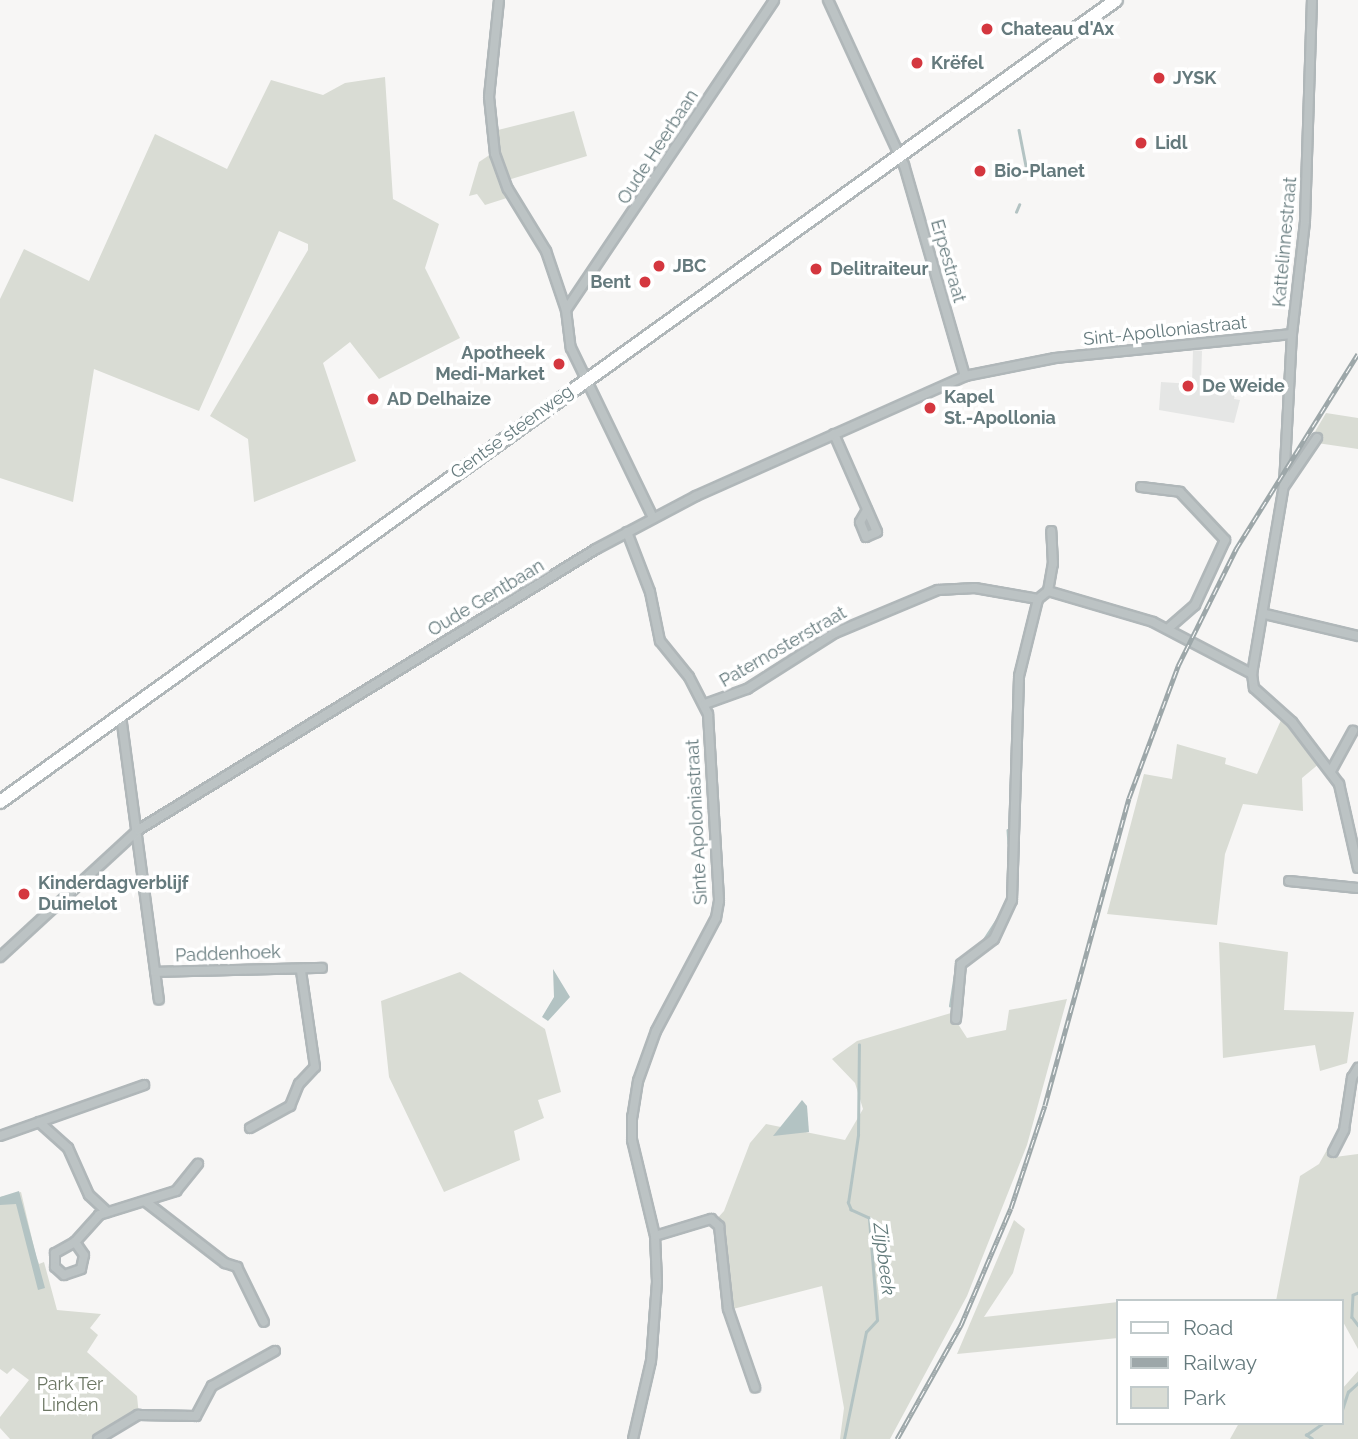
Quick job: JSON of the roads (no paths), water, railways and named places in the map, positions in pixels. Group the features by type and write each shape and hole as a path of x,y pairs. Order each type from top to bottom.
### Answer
{"main road":[{"name":"Gentse steenweg","path":"0,802 584,379 1116,0"}],"street":[{"path":"499,0 489,97 495,154 508,189 546,251 566,310 571,348 584,379 616,435 653,518"},
{"name":"Oude Heerbaan","path":"566,310 774,0"},
{"name":"Erpestraat","path":"828,0 900,156 965,376"},
{"name":"Kattelinnestraat","path":"1252,674 1265,614 1284,485 1292,334 1305,221 1312,0"},
{"name":"Sint-Apolloniastraat","path":"1042,361 1292,334"},
{"name":"Oude Gentbaan","path":"0,957 138,830 653,518 965,376 1042,361"},
{"path":"834,434 867,510"},
{"name":"Kattelinnestraat","path":"1284,485 1317,438"},
{"path":"1141,487 1180,492 1225,540 1195,605 1169,628"},
{"path":"955,1015 961,964 994,939 1012,900 1021,660 1038,599 1048,591 1053,564 1051,531"},
{"name":"Sinte Apoloniastraat","path":"627,533 650,592 664,650 684,669 705,704 719,910 656,1031 638,1080 632,1117 632,1140 655,1236 654,1339 633,1439"},
{"name":"Paternosterstraat","path":"705,704 747,689 835,633 939,590 967,587 1038,599"},
{"path":"1048,591 1169,628 1252,674 1254,688 1292,722 1331,771 1346,804 1358,868"},
{"path":"1265,614 1358,636"},
{"path":"121,716 159,999"},
{"path":"1331,771 1353,731"},
{"path":"1289,881 1358,888"},
{"name":"Paddenhoek","path":"155,972 300,971 322,968"},
{"name":"Paddenhoek","path":"250,1128 290,1105 299,1084 315,1067 300,971"},
{"path":"1333,1152 1344,1130 1352,1078 1358,1068"},
{"path":"0,1136 144,1085"},
{"path":"39,1122 68,1148 89,1195 107,1212"},
{"path":"75,1242 84,1261 75,1274 64,1275 55,1267 55,1253 75,1242 99,1215 176,1191 198,1164"},
{"path":"146,1202 225,1263 237,1267 264,1322"},
{"path":"655,1236 711,1219 719,1226 729,1309 755,1387"},
{"path":"98,1439 139,1415 196,1416 212,1386 275,1351"}],"waterway":[{"name":"Zijpbeek","path":"1019,130 1027,171"},
{"name":"Zijpbeek","path":"1016,212 1019,205"},
{"name":"Zijpbeek","path":"1008,830 1009,843"},
{"name":"Zijpbeek","path":"1009,846 1009,865"},
{"name":"Zijpbeek","path":"1008,874 1008,896"},
{"name":"Zijpbeek","path":"983,941 1003,910"},
{"name":"Zijpbeek","path":"950,1006 957,961 976,946"},
{"name":"Zijpbeek","path":"844,1439 866,1332 877,1320 869,1218 851,1210 848,1203 858,1135 859,1045"},
{"path":"1358,1293 1353,1295 1352,1317 1358,1325"},
{"path":"1344,1404 1348,1392 1358,1383"},
{"path":"1312,1439 1306,1435 1320,1425"}],"railway":[{"path":"897,1439 961,1325 1011,1208 1045,1105 1129,798 1178,666 1236,549 1358,354"}],"place":[{"name":"Chateau d'Ax","path":"987,29"},
{"name":"Krëfel","path":"917,63"},
{"name":"JYSK","path":"1159,78"},
{"name":"Lidl","path":"1141,143"},
{"name":"Bio-Planet","path":"980,171"},
{"name":"JBC","path":"659,266"},
{"name":"Delitraiteur","path":"816,269"},
{"name":"Bent","path":"645,282"},
{"name":"Apotheek Medi-Market","path":"559,364"},
{"name":"De Weide","path":"1188,386"},
{"name":"AD Delhaize","path":"373,399"},
{"name":"Kapel St.-Apollonia","path":"930,408"},
{"name":"Kinderdagverblijf Duimelot","path":"24,894"}],"park label":[{"name":"Park Ter Linden","path":"70,1395"}]}
